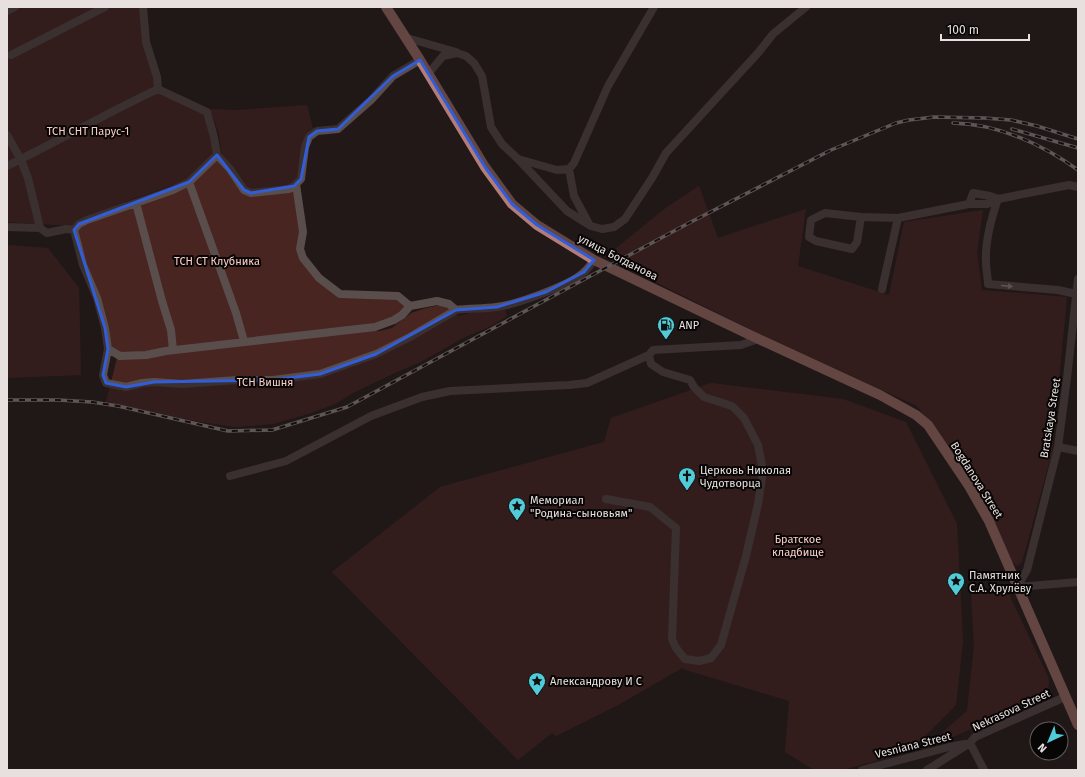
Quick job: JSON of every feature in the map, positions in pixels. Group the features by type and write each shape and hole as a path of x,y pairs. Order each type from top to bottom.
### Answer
{"main road":[{"name":"улица Богданова","path":"386,7 407,38 485,167 512,204 537,225 594,260 758,339 880,395 916,415 928,425 969,486 989,520 1017,587"},
{"path":"1017,587 1078,725"}],"street":[{"path":"7,11 15,7"},
{"path":"11,54 105,7"},
{"path":"144,7 146,42 157,77 158,89"},
{"path":"518,159 557,170 569,169 574,163 608,86 654,7"},
{"path":"407,38 466,56 474,63 482,76 491,127 502,144 567,211 591,226 602,229 614,228 625,219 652,178 666,153 758,53 773,34 806,7"},
{"path":"428,74 443,56 457,53"},
{"path":"158,89 207,112 217,155 230,169 244,190 251,193 289,189 301,179 305,147 308,137 317,131 338,129 371,100 393,76 420,60"},
{"path":"7,166 57,142 110,112 158,89"},
{"path":"7,135 21,160 28,178 40,228"},
{"path":"74,230 79,224 87,220 173,190 189,182 217,155"},
{"path":"569,169 574,196 591,226"},
{"path":"189,182 234,306 244,341"},
{"path":"296,184 303,232 300,249 303,258 319,278 340,294 398,296 410,306"},
{"path":"861,217 857,242 852,249 816,241 809,237 811,220 825,213 861,217 898,218 969,204 987,204 998,199 1069,185 1078,186"},
{"path":"998,199 991,217 986,247 988,284 1058,290 1076,294"},
{"path":"136,203 171,330 173,350"},
{"path":"882,289 898,218"},
{"path":"7,227 40,228 47,233 66,228 74,230"},
{"path":"74,230 83,265 97,298 105,328 108,349 103,375 106,383 126,387 154,382 182,384 237,380 273,380 320,374 376,354 410,337 456,310 497,307 546,292 572,280 584,272 594,260"},
{"name":"Bratskaya Street","path":"1017,587 1027,570 1058,447 1078,279"},
{"path":"108,349 120,356 146,355 244,341 375,327 402,316 410,306 437,301 449,304 456,310"},
{"path":"230,476 286,461 371,416 422,397 450,391 587,384 649,355 652,350 741,345 758,339"},
{"path":"606,499 650,507 676,528 672,639 676,648 685,659 699,661 712,658 721,645 746,556 758,504 763,471 758,445 744,418 732,406 704,397 694,388 690,380 663,372 651,364 649,355"},
{"path":"1058,447 1078,451"},
{"path":"1017,587 1078,582"},
{"name":"Nekrasova Street","path":"927,770 970,743 975,737 1065,697"},
{"path":"970,743 984,770"},
{"name":"Vesniana Street","path":"862,770 949,747 970,743"}],"highlighted area":[{"path":"420,60 485,167 512,204 537,225 594,260 584,272 546,292 497,307 456,310 376,354 320,374 273,380 154,382 126,387 106,383 103,375 108,349 105,328 74,230 79,224 189,182 217,155 244,190 251,193 294,186 301,179 309,137 317,131 338,129 393,76"}],"green space":[{"name":"ТСН СНТ Парус-1","path":"7,7 141,7 160,93 205,115 214,155 186,181 135,198 71,226 7,222"},
{"name":"ТСН СТ Клубника","path":"307,105 313,129 305,136 299,176 301,231 298,248 339,295 396,298 406,306 401,313 367,326 120,354 111,348 77,231 80,225 188,186 217,159 221,152 219,134 210,109 237,110"},
{"path":"699,186 718,238 806,209 798,266 889,295 904,222 983,210 977,252 982,290 1067,297 1052,452 1022,562 1017,566 1012,562 989,510 967,474 917,406 758,333 605,257 667,207"},
{"path":"7,245 48,248 79,288 81,375 7,378"},
{"name":"ТСН Вишня","path":"441,305 451,309 458,316 467,314 474,309 504,307 507,316 493,325 463,338 419,363 355,392 335,404 308,414 273,424 236,427 200,422 106,402 117,358 151,356 367,331 380,331 392,328 411,313"},
{"name":"Братское кладбище","path":"711,383 843,399 906,422 957,524 963,641 956,705 909,752 842,770 814,770 785,752 789,701 682,668 620,704 556,736 552,733 518,760 332,572 440,487 604,442 611,418"},
{"path":"1007,590 1049,679 1048,695 921,751 967,711 974,646 971,594"}],"railway":[{"path":"7,400 92,402 118,406 228,431 272,430 347,407 687,224 831,150 896,123 934,117 1011,120 1037,126 1078,139"},
{"path":"953,123 986,127 1019,137 1050,152 1078,170"},
{"path":"1012,129 1078,148"}],"place":[{"name":"ANP","path":"666,340"},
{"name":"Церковь Николая Чудотворца","path":"687,491"},
{"name":"Мемориал \"Родина-сыновьям\"","path":"517,521"},
{"name":"Памятник С.А. Хрулёву","path":"956,596"},
{"name":"Александрову И С","path":"537,696"}]}
